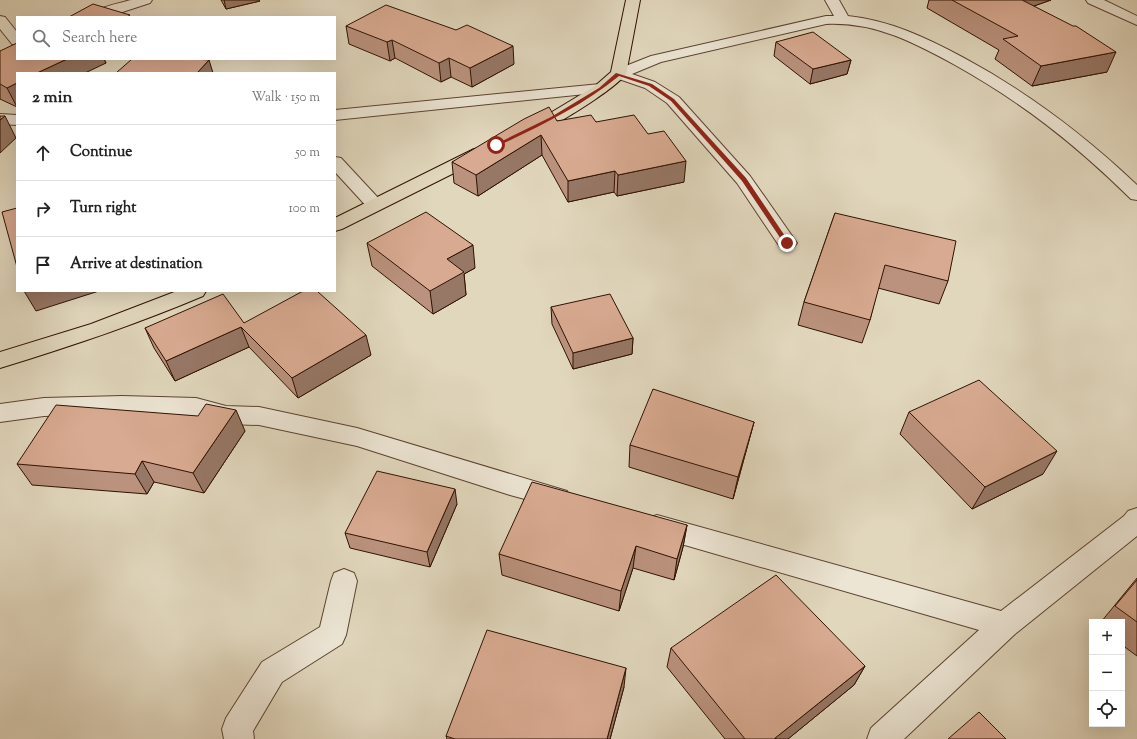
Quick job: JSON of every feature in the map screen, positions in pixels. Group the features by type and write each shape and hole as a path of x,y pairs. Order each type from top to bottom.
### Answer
{"main road":[{"path":"517,135 553,118 600,89 618,74 633,0"},
{"path":"336,224 496,145"},
{"path":"0,360 46,346 144,312 194,292"}],"street":[{"path":"96,16 105,5 145,0"},
{"path":"832,0 842,18"},
{"path":"1093,0 1137,21"},
{"path":"618,74 656,58 826,20 842,18 855,19 878,25 928,44 1010,90 1080,142 1137,195"},
{"path":"0,20 16,40"},
{"path":"618,74 650,85 672,100 744,180 787,243"},
{"path":"336,115 600,89"},
{"path":"0,119 16,120"},
{"path":"336,163 375,205"},
{"path":"0,413 44,407 122,405 196,407 226,415 259,416 356,437 510,485 578,504"},
{"path":"882,739 1005,624 1133,524 1137,519"},
{"path":"637,520 1005,624"},
{"path":"239,739 237,729 272,672 332,635 344,581"}],"building":[{"path":"952,0 1022,0 1073,26 1076,26 1116,52 1041,66 1003,39 1018,36"},
{"path":"93,4 130,15 128,16 71,16"},
{"path":"386,5 456,30 467,25 513,46 470,68 449,58 439,63 392,40 387,42 346,26"},
{"path":"813,32 851,60 813,69 776,42"},
{"path":"16,43 16,60 65,60 39,72 16,72 16,84 7,88 0,84 0,51"},
{"path":"131,60 209,60 198,72 117,72"},
{"path":"549,107 557,121 591,115 596,122 634,115 648,134 664,131 686,161 618,175 615,171 568,181 541,135 476,175 452,162 524,119"},
{"path":"16,208 16,263 2,212"},
{"path":"426,212 473,245 447,259 464,272 430,291 367,243"},
{"path":"835,213 956,241 948,281 885,265 870,320 804,302"},
{"path":"301,292 318,292 366,335 292,378 241,327 166,361 145,328 223,294 244,323"},
{"path":"610,294 633,338 573,353 551,307"},
{"path":"979,380 1057,451 985,487 909,412"},
{"path":"653,389 754,422 738,477 630,445"},
{"path":"206,404 236,410 193,473 142,461 135,474 17,464 56,405 198,416"},
{"path":"377,471 455,489 427,552 345,533"},
{"path":"532,482 687,525 677,559 636,546 621,591 499,554"},
{"path":"776,575 865,666 774,739 745,739 671,648"},
{"path":"1137,580 1137,622 1115,606"},
{"path":"487,630 626,668 607,739 455,739 446,736"},
{"path":"979,712 1006,739 948,739"}],"route":[{"path":"496,145 553,118 600,89 618,74 650,85 672,100 744,180 787,243"}]}
